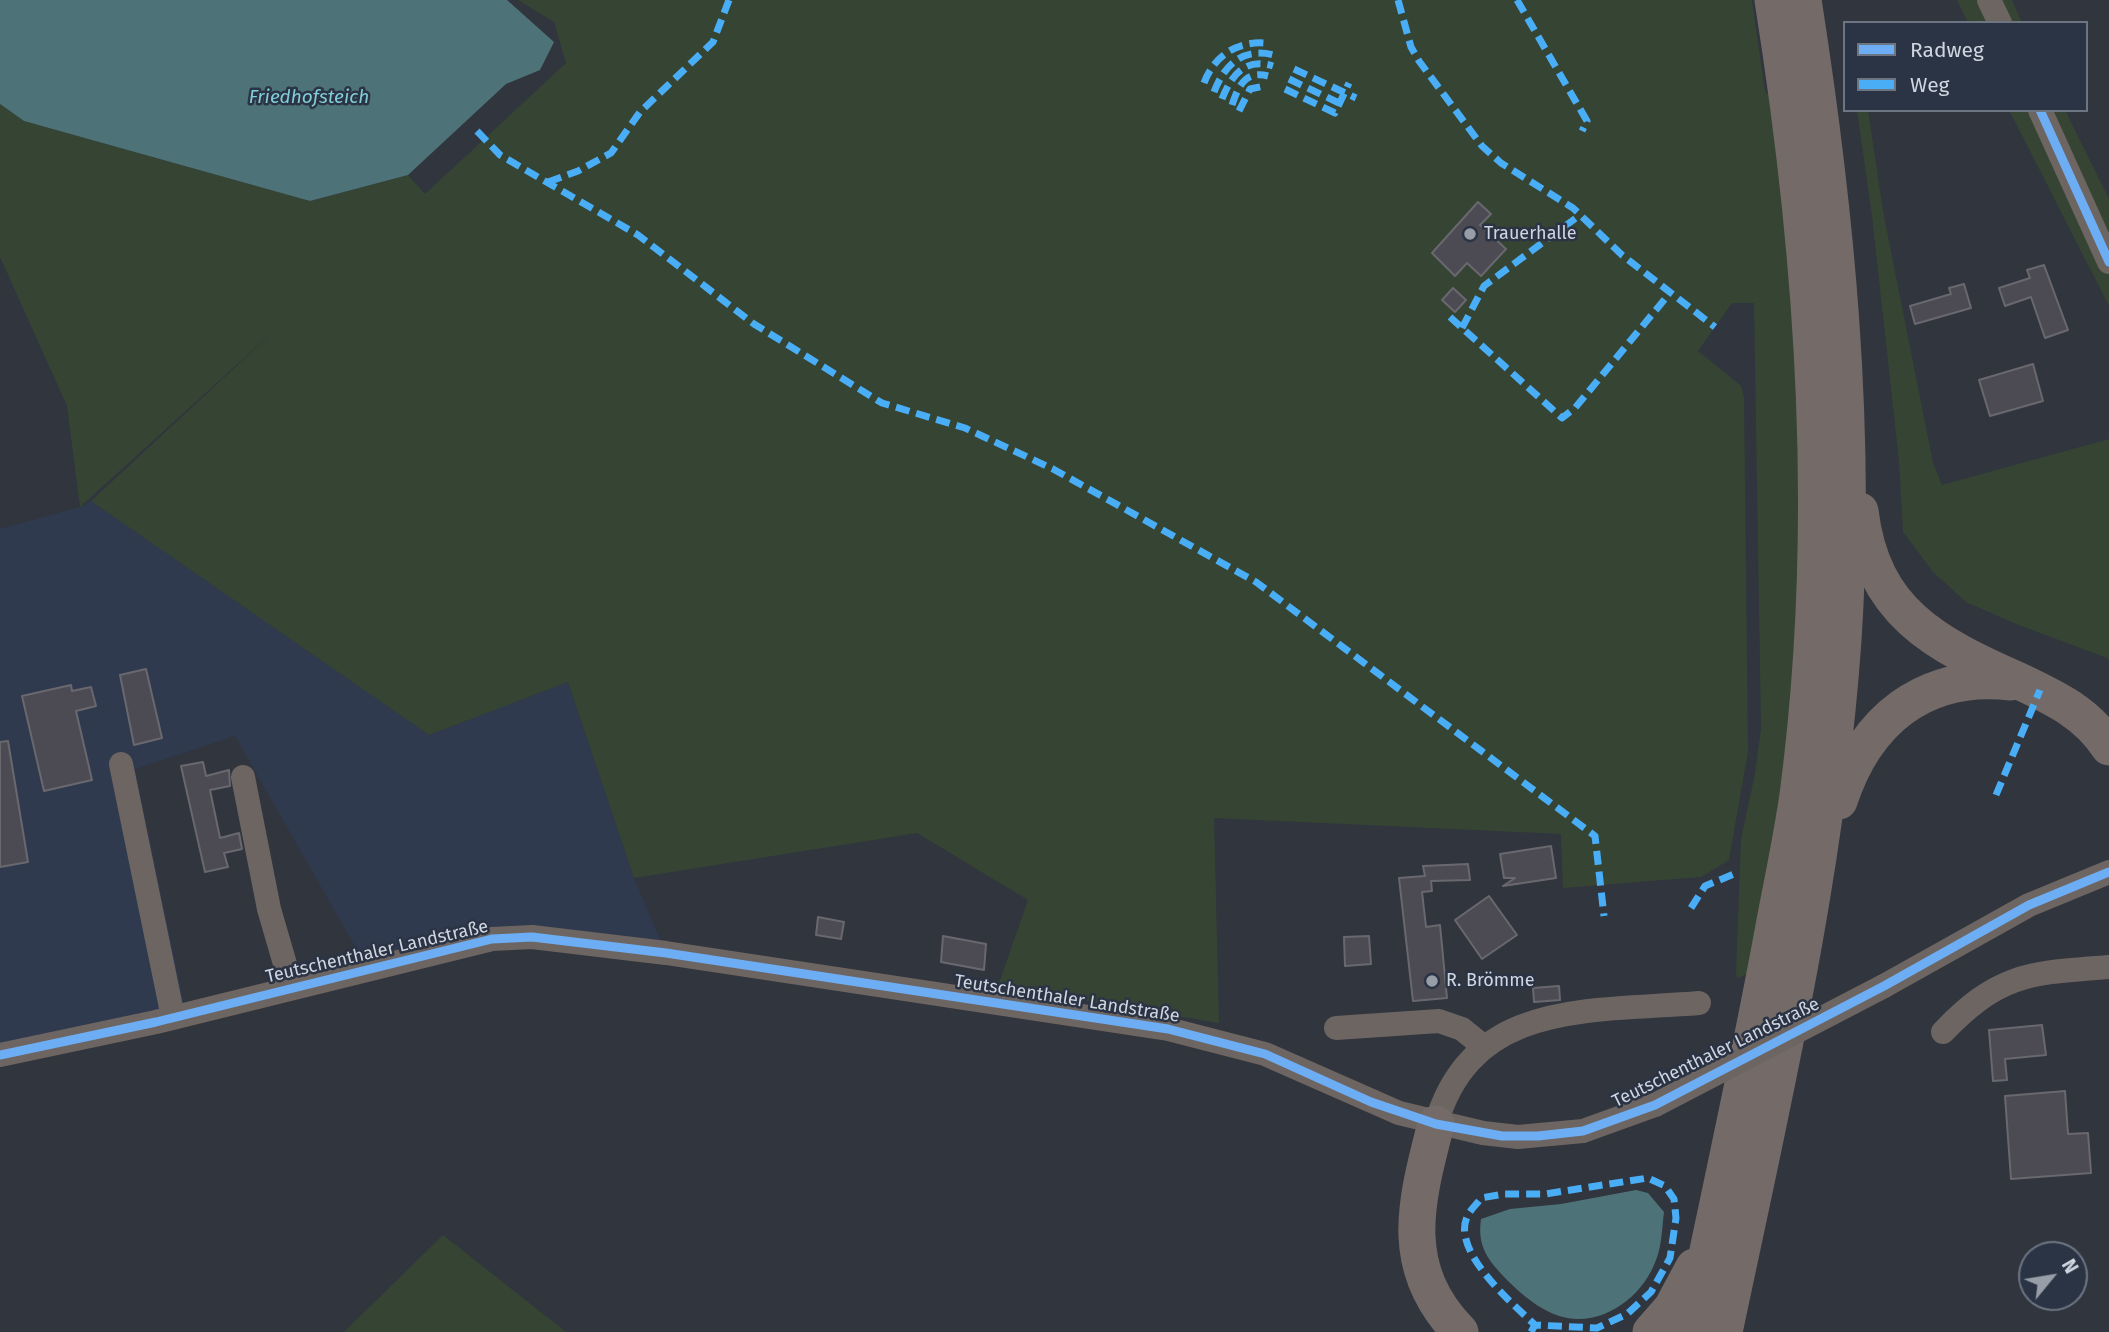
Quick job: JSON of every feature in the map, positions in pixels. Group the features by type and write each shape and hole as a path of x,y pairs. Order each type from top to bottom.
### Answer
{"highway":[{"path":"1691,1332 1716,1222 1798,796 1812,651 1816,396 1809,281 1790,109 1773,0"},
{"path":"1803,0 1819,105 1835,250 1845,382 1863,535 1886,591 1910,619 1938,642 2052,695 2080,714 2109,747"},
{"path":"1724,1332 1815,875 1843,639 1847,461 1845,382"},
{"path":"1815,875 1850,770 1866,741 1885,721 1912,702 1948,687 1989,681 2026,684"},
{"path":"1436,1124 1418,1201 1417,1247 1423,1275 1434,1300 1460,1332"},
{"path":"1651,1332 1672,1308 1716,1222"}],"street":[{"path":"1989,0 1999,21"},
{"path":"2041,112 2109,262"},
{"path":"121,764 173,1017"},
{"path":"243,777 269,909 292,988"},
{"name":"Teutschenthaler Landstraße","path":"0,1055 173,1017 492,939 532,937 1168,1029 1265,1054 1371,1102 1436,1124 1502,1136 1560,1134 1601,1126 1655,1105 1884,986 2029,905 2109,872"},
{"path":"1943,1032 1962,1012 2003,984 2043,972 2109,967"},
{"path":"1436,1124 1444,1096 1454,1078 1483,1046 1507,1032 1534,1021 1699,1003"},
{"path":"1336,1028 1439,1021 1462,1029 1483,1046"}],"shaded area":[{"path":"518,0 1752,0 1765,92 1779,102 1803,431 1794,716 1754,971 1738,978 1736,975 1741,839 1755,774 1761,728 1754,303 1732,303 1698,351 1741,386 1744,398 1748,751 1729,860 1701,877 1563,888 1561,834 1214,818 1219,1023 998,986 1028,900 917,833 634,878 568,682 429,735 91,501 285,321 80,507 67,406 0,257 0,104 24,121 310,201 408,175 425,194 566,63 554,22"},
{"path":"1957,0 2012,0 2021,21 1967,21"},
{"path":"1857,112 1868,112 1883,211 1933,463 1942,485 2109,439 2109,661 1966,602 1933,572 1903,532 1899,461 1872,216"},
{"path":"2010,112 2066,112 2109,199 2109,306"},
{"path":"91,501 429,735 568,682 634,878 662,944 548,930 364,962 235,736 135,769 184,1004 0,1048 0,529 80,507"},
{"path":"443,1235 566,1332 344,1332"}],"water":[{"name":"Friedhofsteich","path":"0,0 507,0 554,42 540,70 506,84 408,175 310,201 24,121 0,104"},
{"path":"1636,1190 1648,1193 1664,1212 1660,1248 1650,1274 1641,1286 1631,1297 1605,1314 1575,1319 1545,1310 1507,1280 1489,1259 1482,1245 1481,1219 1510,1209 1561,1204"}],"building":[{"name":"Trauerhalle","path":"1478,202 1491,214 1480,225 1506,249 1481,276 1467,263 1455,276 1432,253"},
{"path":"2044,265 2068,330 2045,338 2031,297 2005,306 1999,288 2030,278 2027,270"},
{"path":"1964,284 1971,308 1915,324 1910,306 1951,294 1949,288"},
{"path":"1453,288 1466,300 1455,312 1442,300"},
{"path":"2033,364 2043,401 1990,416 1979,380"},
{"path":"146,669 162,738 134,745 120,675"},
{"path":"71,685 72,691 91,687 96,706 76,711 92,780 44,791 22,696"},
{"path":"8,741 28,862 0,867 0,742"},
{"path":"203,762 206,776 229,770 230,786 210,790 220,838 239,833 242,849 224,853 228,867 205,872 181,766"},
{"path":"1551,846 1556,878 1503,886 1515,878 1504,878 1500,854"},
{"path":"1468,864 1470,880 1431,881 1432,891 1422,892 1426,927 1440,925 1447,998 1413,1001 1399,878 1425,876 1423,866"},
{"path":"1489,896 1517,935 1482,959 1455,920"},
{"path":"818,917 844,922 841,939 816,935"},
{"path":"943,936 986,944 984,970 941,962"},
{"path":"1369,936 1371,964 1345,966 1344,937"},
{"path":"1559,986 1560,1000 1534,1002 1533,988"},
{"path":"2042,1025 2046,1055 2005,1059 2007,1080 1993,1081 1989,1030"},
{"path":"2065,1091 2068,1134 2088,1133 2091,1173 2011,1179 2005,1096"}],"marked path":[{"path":"548,182 578,171 611,153 640,112 713,42 729,0"},
{"path":"1398,0 1411,47 1419,61 1482,146 1501,163 1573,208 1622,255 1715,327"},
{"path":"1517,0 1587,121 1582,131"},
{"path":"1204,83 1214,65 1228,52 1245,45 1265,43"},
{"path":"1214,92 1224,73 1238,59 1255,53 1277,56"},
{"path":"1222,99 1240,70 1254,64 1273,66"},
{"path":"1294,69 1356,98"},
{"path":"1232,105 1240,86 1248,78 1254,75 1268,76"},
{"path":"1289,79 1339,103"},
{"path":"1285,89 1335,113 1349,83"},
{"path":"1239,111 1250,89 1264,86"},
{"path":"477,131 500,155 638,235 754,324 882,403 965,428 1053,469 1256,582 1595,836 1604,916"},
{"path":"1462,328 1484,286 1580,215"},
{"path":"1450,317 1562,418 1575,408 1669,294"},
{"path":"1996,795 2040,690"},
{"path":"1691,908 1705,886 1734,874"},
{"path":"1531,1332 1535,1325 1597,1328 1627,1314 1651,1292 1670,1258 1676,1218 1674,1199 1665,1186 1648,1178 1545,1194 1504,1194 1481,1198 1468,1215 1465,1229 1467,1244 1486,1275 1535,1325"}],"cycle path":[{"path":"2041,112 2109,262"},
{"path":"0,1055 156,1022 492,939 532,937 666,953 1168,1029 1265,1054 1371,1102 1436,1124 1502,1136 1538,1136 1583,1131 1655,1105 1884,986 2029,905 2109,872"}],"place":[{"name":"Trauerhalle","path":"1470,234"},
{"name":"R. Brömme","path":"1432,981"}]}
